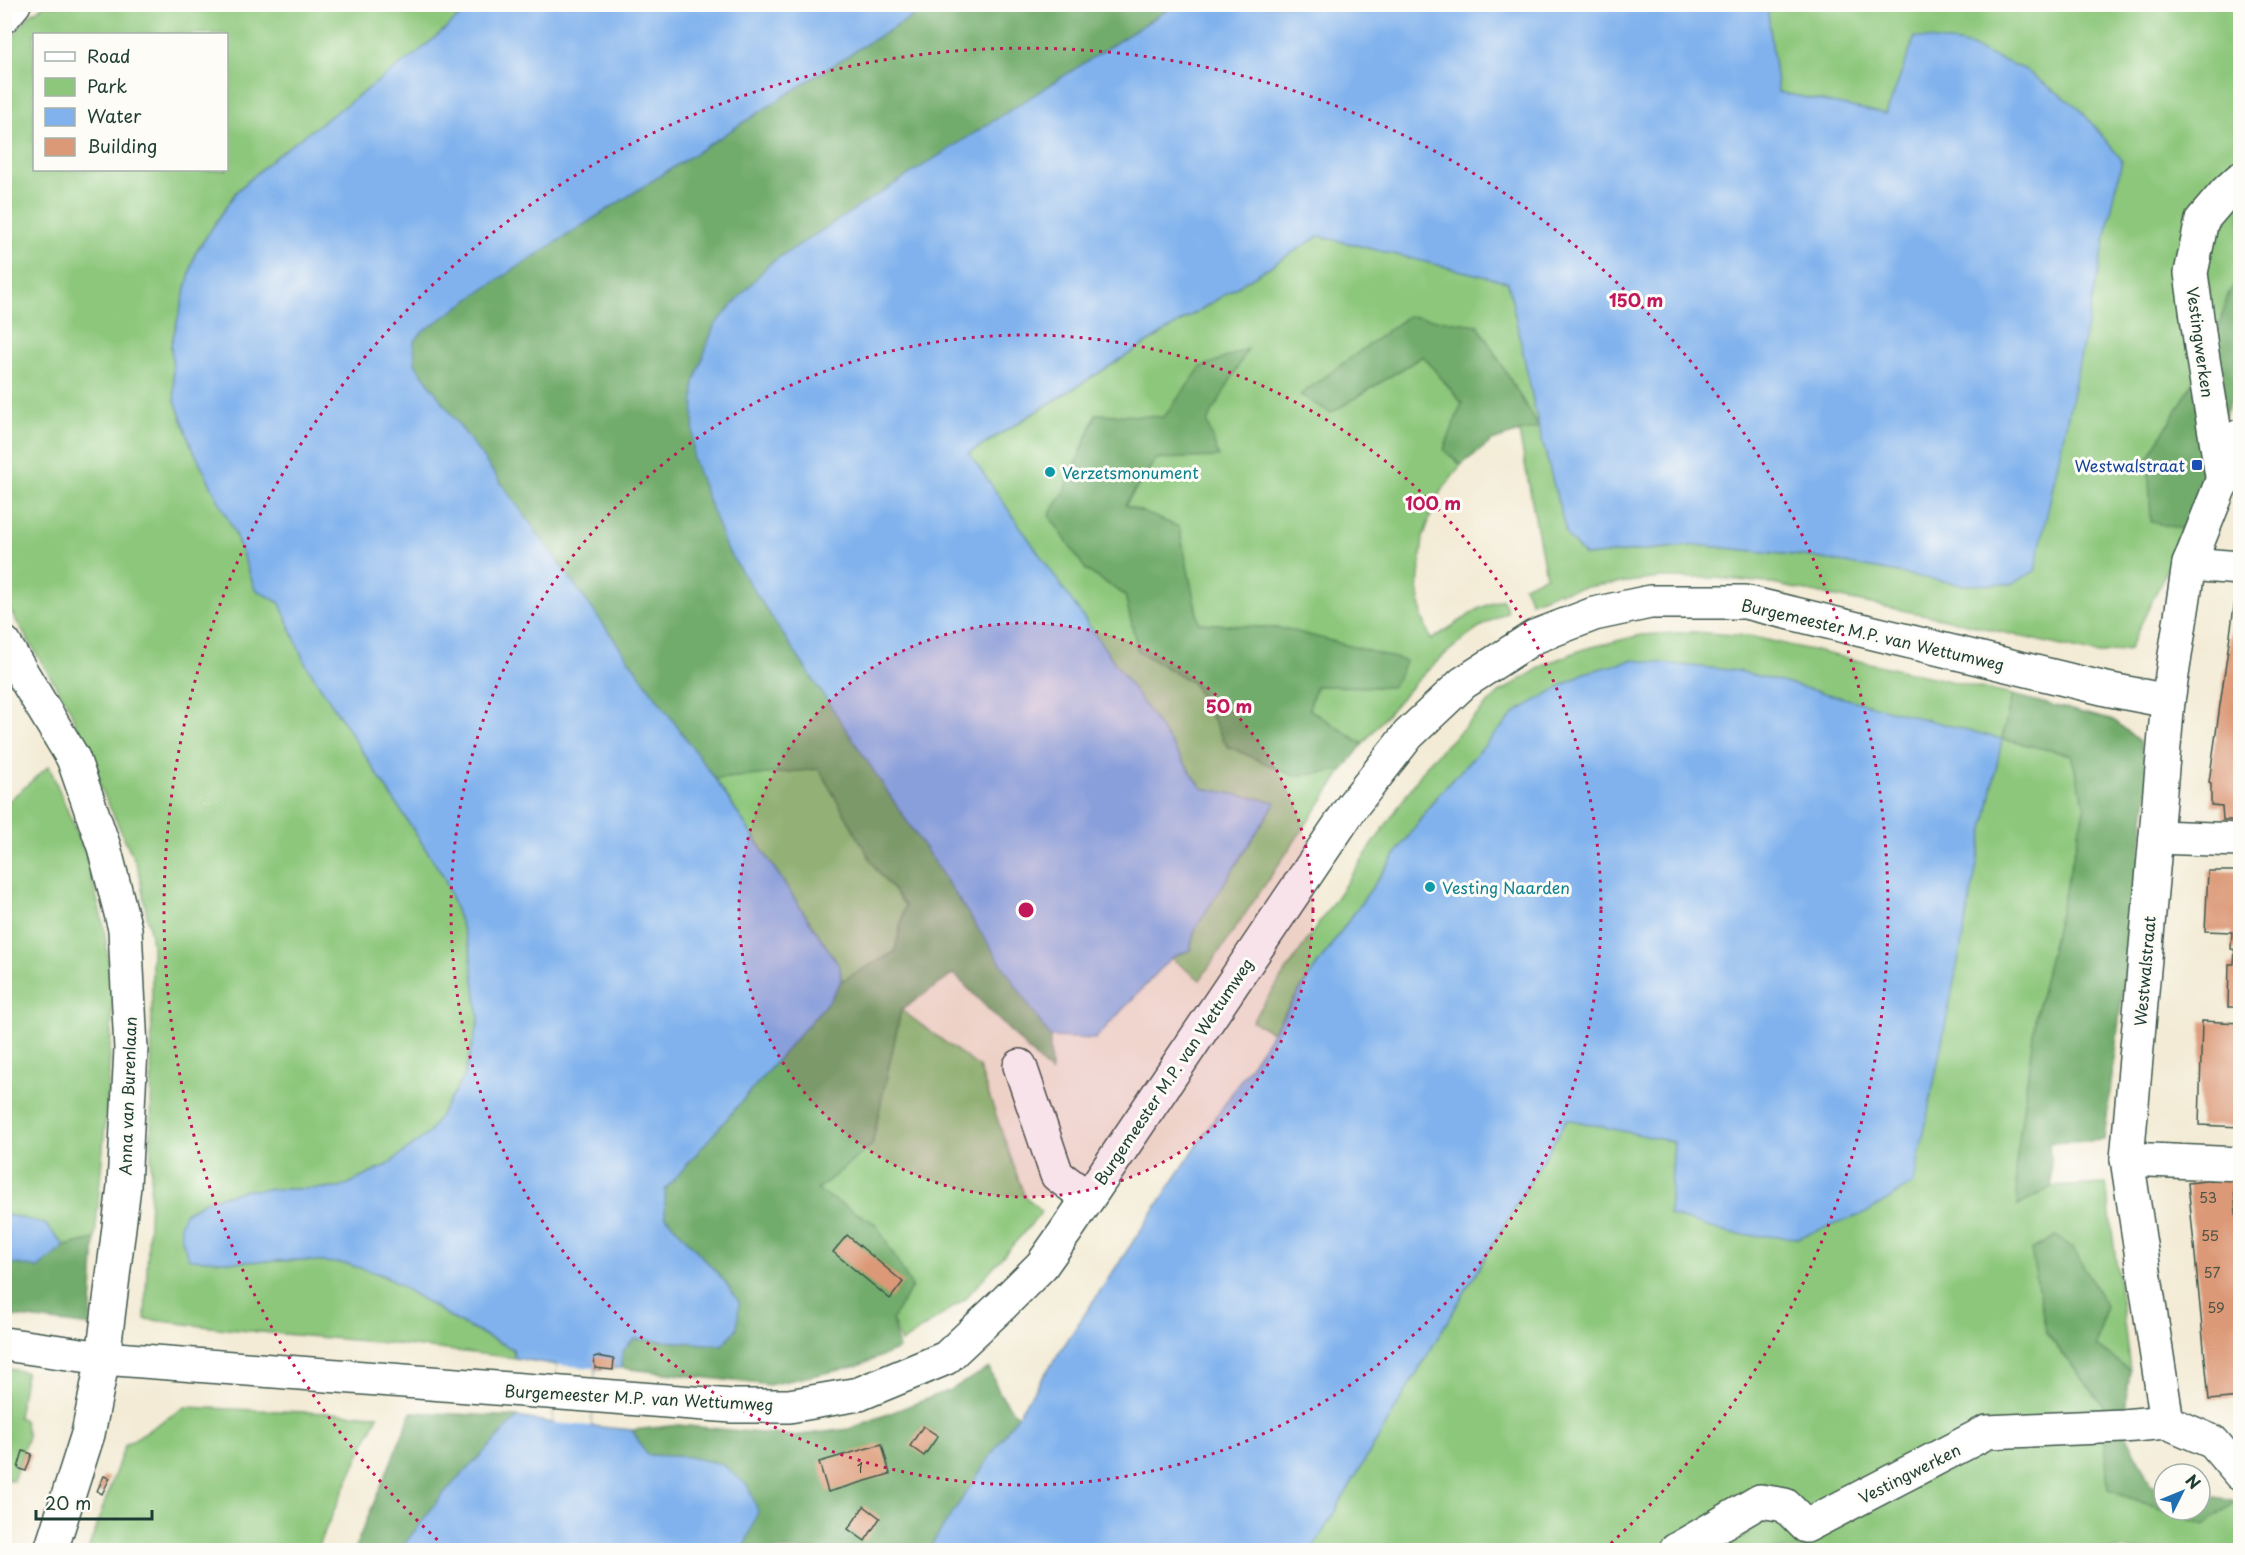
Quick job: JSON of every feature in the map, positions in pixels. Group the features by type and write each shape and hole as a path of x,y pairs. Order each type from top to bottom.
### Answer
{"street":[{"path":"4,16 14,4"},
{"name":"Vestingwerken","path":"2223,484 2191,273 2202,220 2226,192 2241,179"},
{"name":"Westwalstraat","path":"2167,1422 2127,1159 2168,701 2189,564 2241,436"},
{"path":"2189,564 2241,568"},
{"name":"Burgemeester M.P. van Wettumweg","path":"4,1344 103,1358 732,1406 789,1406 859,1394 946,1359 1042,1265 1359,796 1408,735 1463,683 1534,637 1594,614 1650,602 1745,602 2106,689 2168,701"},
{"name":"Anna van Burenlaan","path":"4,643 73,758 104,847 126,929 131,1049 124,1186 103,1358 88,1434 51,1551"},
{"path":"2156,837 2241,840"},
{"path":"1020,1066 1058,1175 1088,1198"},
{"path":"2127,1159 2241,1164"},
{"path":"2167,1422 2227,1443 2241,1474"},
{"name":"Vestingwerken","path":"1676,1551 1760,1501 1785,1505 1806,1526 1987,1432 2167,1422"}],"green space":[{"path":"45,5 473,5 417,53 276,156 236,192 195,254 171,345 175,400 191,445 234,531 255,588 280,603 305,663 444,877 470,949 479,1020 464,1077 429,1133 386,1166 340,1188 246,1190 205,1201 185,1213 215,1260 314,1261 363,1268 392,1281 460,1323 513,1349 515,1358 145,1319 151,1173 152,943 138,868 88,760 70,709 5,602 5,45 31,14"},
{"path":"932,5 1175,5 769,264 726,548 1050,1037 1051,1073 954,974 901,1010 872,1145 817,1190 876,1224 912,1287 892,1319 899,1349 858,1366 769,1385 622,1368 622,1352 633,1339 722,1345 725,1282 665,1216 665,1190 831,998 841,981 895,952 905,905 876,869 819,769 715,779 415,364 414,342 422,332 502,277 861,47"},
{"path":"1767,5 2240,5 2240,159 2207,190 2186,530 2129,649 2096,654 1941,618 1767,583 1716,578 1661,578 1593,586 1555,593 1531,602 1524,586 1546,576 1519,432 1539,427 1567,535 1585,556 1697,545 1812,557 1915,37 1887,115 1777,92"},
{"path":"2240,193 2240,279 2229,292 2214,342 2205,255 2216,218"},
{"path":"1319,236 1508,282 1539,427 1408,316 1301,395 1331,413 1423,356 1462,403 1444,450 1461,465 1437,497 1423,538 1418,586 1422,616 1431,640 1480,608 1502,599 1508,611 1486,623 1428,670 1363,744 1308,709 1316,686 1393,687 1287,629 1199,623 1179,527 1125,505 1156,459 1207,422 1201,368 1164,418 1096,414 1063,495 1049,515 1086,570 1125,595 1138,651 1193,683 1227,746 1294,776 1343,770 1200,980 1171,958 1190,950 1195,929 1276,802 1202,788 969,454"},
{"path":"2240,279 2240,378 2222,423 2214,343 2229,292"},
{"path":"1408,316 1478,325 1539,428 1492,441 1461,465 1444,450 1462,403 1423,356 1331,413 1300,395"},
{"path":"1248,349 1207,422 1219,457 1156,459 1125,505 1179,527 1199,623 1287,629 1406,661 1393,687 1316,686 1309,709 1363,744 1343,770 1294,776 1227,746 1193,683 1138,651 1125,595 1086,570 1049,515 1063,495 1097,414 1164,417 1201,367"},
{"path":"2194,381 2205,476 2186,530 2151,522 2148,458"},
{"path":"1694,632 1749,636 2012,695 2002,739 2071,755 2085,806 2035,1019 2019,1205 2052,1187 2106,1184 2130,1370 2096,1346 2106,1306 2045,1332 2103,1405 2108,1490 2152,1506 2152,1522 2197,1522 2205,1525 2212,1522 2212,1520 2236,1501 2240,1508 2240,1550 1312,1550 1567,1119 1674,1142 1669,1215 1797,1238 1437,796 1272,1032 1252,1021 1429,762 1499,693 1546,664 1584,649 1641,635"},
{"path":"2012,695 2115,721 2140,742 2149,780 2104,1140 2049,1143 2052,1187 2018,1206 2015,1170 2035,1019 2085,806 2071,755 2002,739"},
{"path":"49,766 86,855 104,927 113,999 108,1091 95,1239 65,1246 45,1224 5,1214 4,805"},
{"path":"819,769 876,869 905,905 895,952 841,981 840,967 715,779"},
{"path":"901,1010 979,1067 1024,1195 1042,1212 964,1300 901,1343 892,1319 816,1190 872,1144"},
{"path":"2056,1236 2073,1248 2106,1306 2096,1346 2130,1370 2123,1427 2152,1485 2152,1506 2108,1490 2103,1405 2046,1332 2031,1250"},
{"path":"95,1239 90,1326 5,1315 5,1262 38,1268 65,1246"},
{"path":"4,1368 26,1372 18,1417 24,1420 28,1436 13,1481 5,1478"},
{"path":"989,1368 1000,1394 1017,1416 928,1550 743,1550 746,1546 722,1464 688,1457 647,1455 632,1430 678,1425 792,1436 849,1429 950,1390"},
{"path":"185,1407 378,1415 316,1550 88,1550 125,1445"},
{"path":"412,1412 518,1417 443,1494 400,1550 354,1550"},
{"path":"2212,1496 2236,1501 2212,1520"}],"water":[{"path":"473,5 932,5 861,47 502,277 422,332 414,342 415,364 715,779 840,967 841,981 831,998 665,1190 665,1216 725,1282 739,1302 737,1328 722,1345 634,1339 622,1352 622,1368 595,1369 591,1426 632,1430 647,1455 688,1457 722,1464 748,1486 758,1511 743,1550 400,1550 443,1494 518,1417 553,1423 557,1365 515,1358 513,1349 460,1323 383,1275 347,1264 296,1260 238,1262 189,1259 182,1240 180,1225 185,1213 205,1201 246,1190 340,1188 386,1166 429,1133 464,1077 479,1020 470,949 444,877 305,663 280,603 255,589 234,531 191,445 175,400 171,345 195,254 236,192 276,156 417,53"},
{"path":"1175,5 1767,5 1778,92 1886,114 1915,37 1964,44 2024,69 2079,108 2122,160 2035,571 2012,584 1963,585 1812,557 1697,545 1585,556 1567,536 1539,428 1508,282 1319,236 969,453 1202,788 1276,802 1195,929 1190,950 1171,958 1095,1039 1050,1037 726,548 693,459 694,383 714,326 769,264"},
{"path":"1633,660 1739,671 2002,739 1914,1183 1866,1213 1797,1238 1731,1234 1669,1215 1674,1142 1567,1119 1312,1550 928,1550 1313,971 1437,796 1516,712 1584,673"},
{"path":"5,1214 45,1224 65,1246 38,1268 5,1262"}],"pier":[{"path":"557,1365 595,1368 591,1426 553,1423"}],"building":[{"path":"2237,586 2240,586 2240,820 2223,820 2222,806 2211,805 2211,783 2209,782"},
{"path":"2208,871 2240,871 2240,1007 2228,1007 2229,964 2234,964 2235,950 2231,949 2232,932 2205,931"},
{"path":"2202,1021 2240,1023 2240,1127 2199,1125"},
{"path":"2233,1178 2240,1257 2240,1397 2209,1400 2188,1183"},
{"path":"847,1235 903,1282 890,1299 833,1252"},
{"path":"594,1357 614,1359 613,1370 595,1368"},
{"path":"923,1426 938,1436 924,1456 910,1446"},
{"path":"882,1444 890,1474 828,1492 819,1462"},
{"path":"23,1451 32,1454 26,1471 18,1468"},
{"path":"104,1476 110,1478 102,1494 97,1491"},
{"path":"864,1506 880,1518 865,1541 848,1529"}],"place":[{"name":"Westwalstraat","path":"2197,465"},
{"name":"Verzetsmonument","path":"1050,472"},
{"name":"Vesting Naarden","path":"1430,887"}]}
